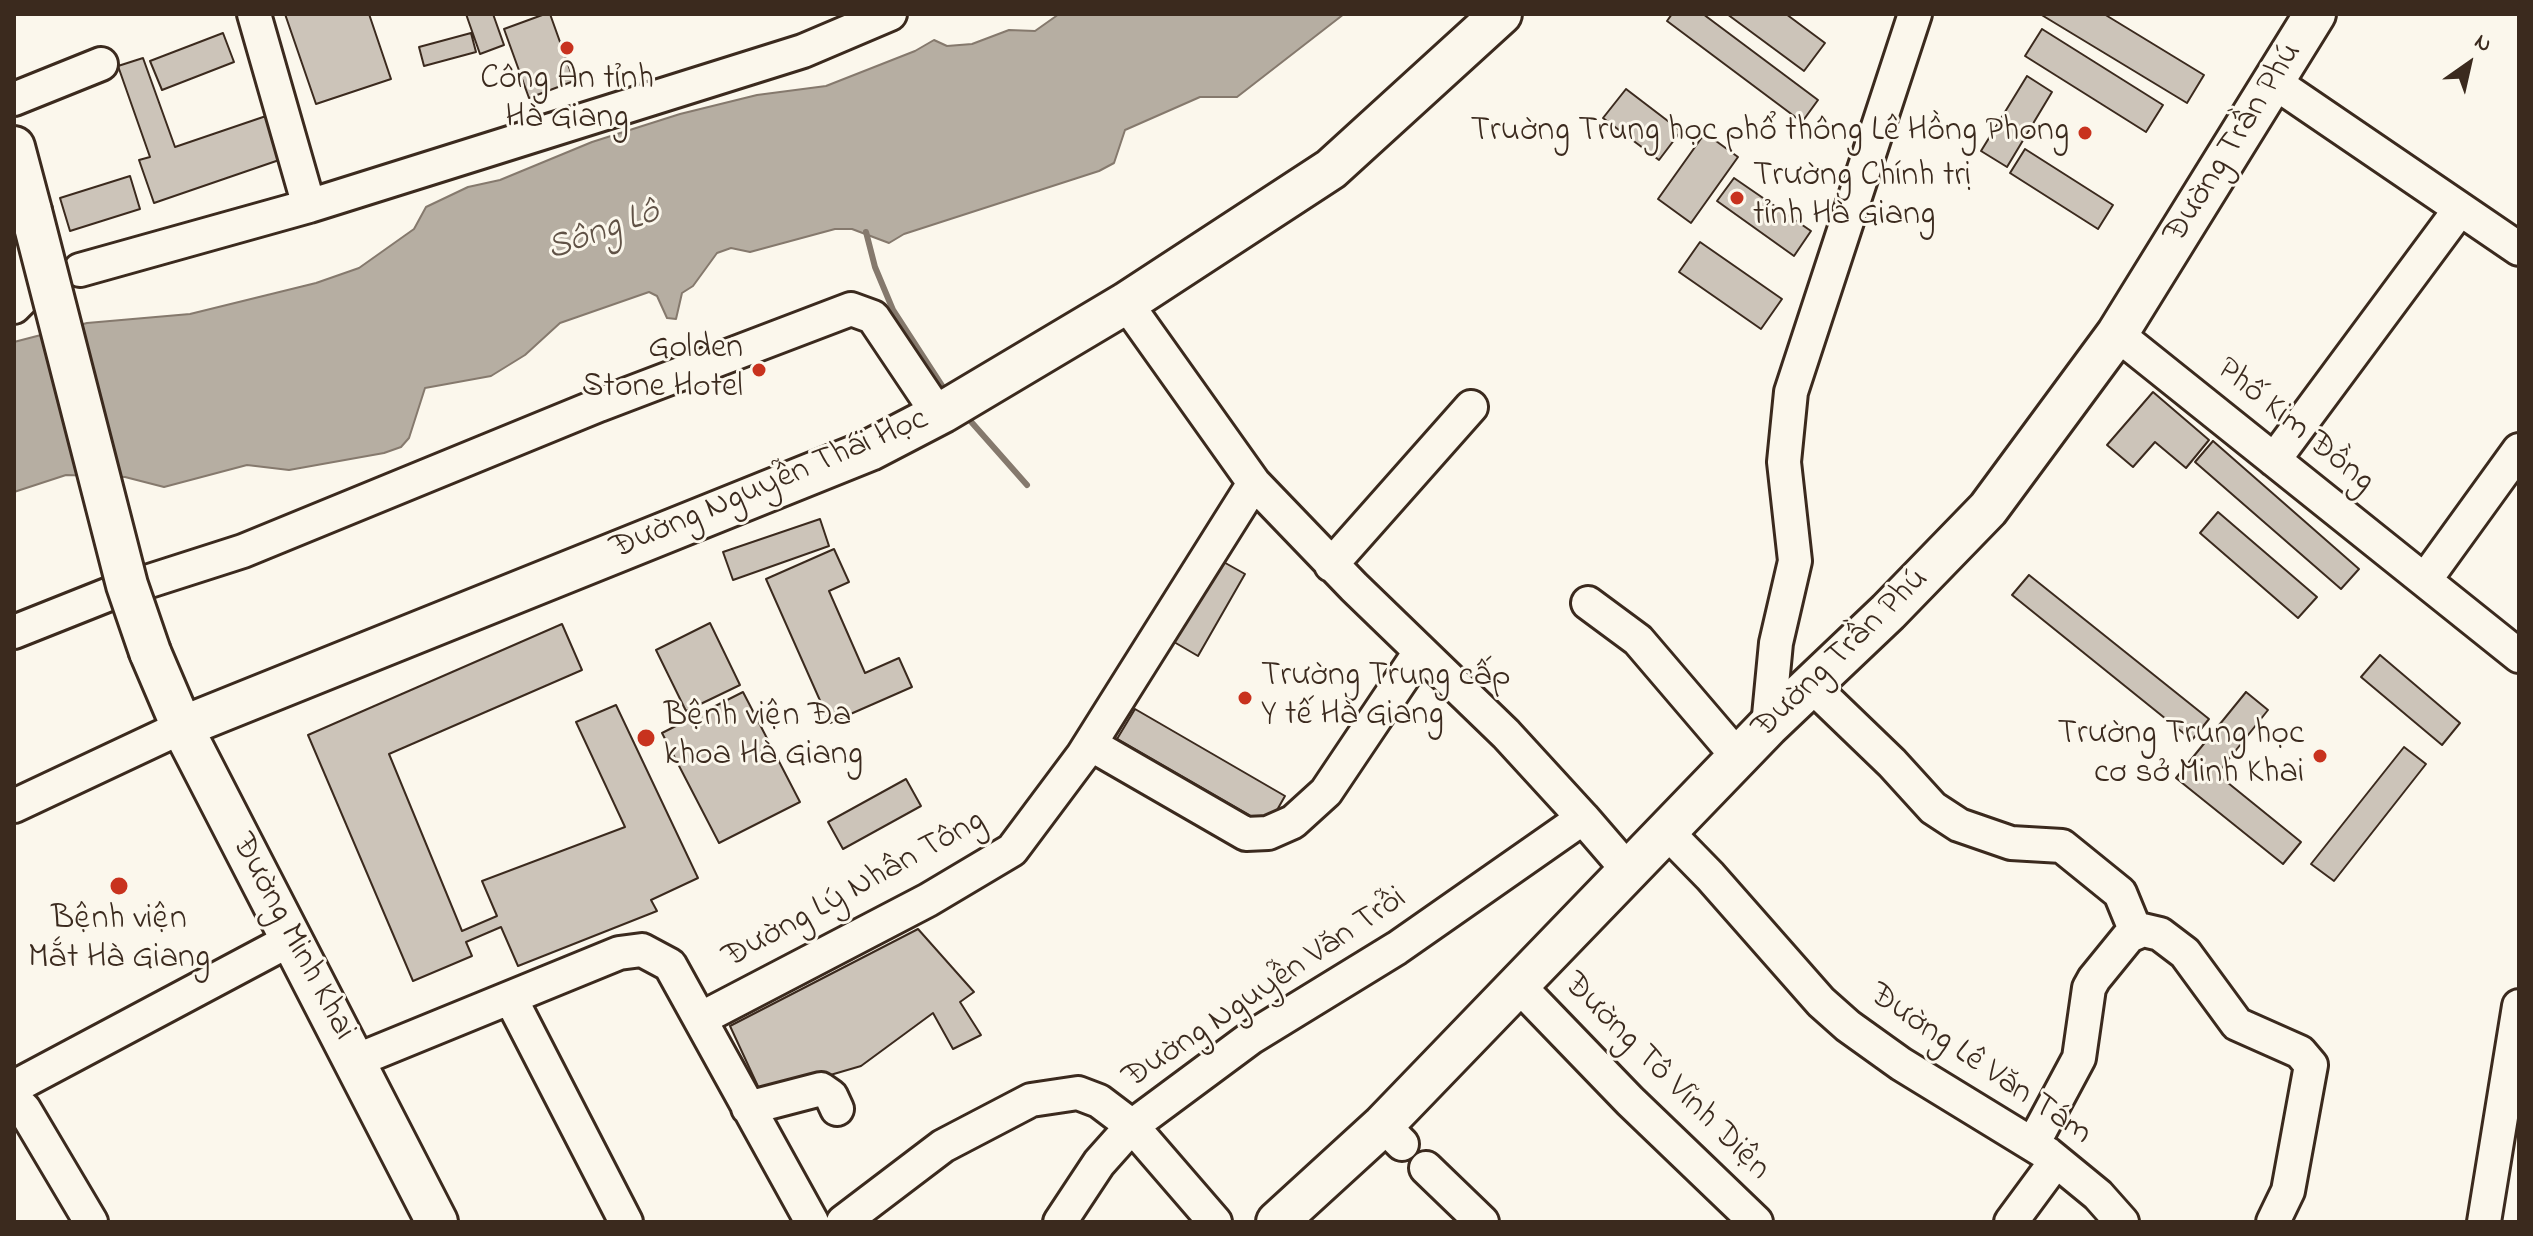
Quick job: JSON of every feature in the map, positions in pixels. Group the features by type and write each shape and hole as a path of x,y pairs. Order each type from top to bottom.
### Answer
{"main road":[{"name":"Đường Nguyễn Thái Học","path":"182,727 870,450 952,407 1126,303 1331,169 1501,14"},
{"name":"Đường Trần Phú","path":"1277,1222 1393,1135 1627,869 1988,509 2117,334 2315,14"},
{"name":"Đường Minh Khai","path":"14,147 23,228 127,585 150,652 182,727 437,1222"}],"street":[{"path":"254,14 309,206"},
{"path":"80,270 309,206 803,51 890,14"},
{"path":"1768,726 1776,643 1795,561 1784,462 1791,392 1915,14"},
{"path":"14,99 101,64"},
{"path":"2274,82 2519,249"},
{"path":"2274,460 2460,209"},
{"path":"14,307 21,300 23,228"},
{"path":"1126,303 1254,483 1331,565 1506,734 1627,869"},
{"path":"14,632 112,593 243,551 599,405 851,309 873,317 952,407"},
{"name":"Phố Kim Đồng","path":"2117,334 2519,656"},
{"path":"1331,565 1471,407"},
{"path":"2425,580 2519,450"},
{"name":"Đường Lý Nhân Tông","path":"355,1061 619,953 642,950 670,965 702,1018 1001,859 1024,837 1090,744 1254,483"},
{"path":"1588,603 1638,640 1738,757"},
{"path":"1090,744 1246,834 1268,833 1293,822 1326,792 1420,652"},
{"path":"1811,685 1892,763 1933,808 1959,825 2011,843 2062,846 2120,893 2136,932"},
{"path":"14,806 182,727"},
{"name":"Đường Nguyễn Văn Trỗi","path":"843,1222 943,1146 1031,1100 1078,1093 1099,1101 1132,1126 1252,1037 1397,948 1583,818"},
{"name":"Đường Lê Văn Tám","path":"1666,831 1821,1002 1848,1026 1901,1064 2044,1152 2098,1195 2122,1222"},
{"path":"2011,1222 2044,1152 2079,1058 2089,988 2119,947 2136,932 2160,934 2185,953 2237,1024 2307,1057 2312,1075 2288,1191 2273,1222"},
{"path":"14,1087 290,940"},
{"name":"Đường Tô Vĩnh Diện","path":"1520,987 1630,1101 1756,1222"},
{"path":"511,999 626,1222"},
{"path":"2484,1222 2516,1042 2519,1006"},
{"path":"702,1018 812,1222"},
{"path":"748,1108 821,1089 831,1096 837,1109"},
{"path":"14,1099 24,1109 91,1222"},
{"path":"1060,1222 1099,1163 1132,1126 1215,1222"},
{"path":"1426,1168 1482,1222"}],"water":[{"name":"Sông Lô","path":"1059,14 1344,14 1237,97 1200,97 1125,130 1114,163 1099,171 904,234 889,243 852,229 835,229 750,252 731,248 717,253 693,286 682,293 676,319 667,318 657,296 649,292 560,323 525,355 491,376 425,388 409,438 401,447 384,453 289,470 247,465 164,487 125,477 66,475 14,492 14,342 87,323 190,314 316,283 359,268 414,229 426,207 468,187 500,180 592,142 680,114 757,95 826,86 915,51 934,40 947,46 972,44 1009,30 1035,31"}],"building":[{"path":"285,14 369,14 391,79 316,104"},
{"path":"466,14 493,14 504,45 480,54"},
{"path":"550,14 574,81 529,98 504,29"},
{"path":"1672,14 1703,14 1818,100 1802,122 1667,21"},
{"path":"1727,14 1786,14 1825,43 1804,71"},
{"path":"2040,14 2104,14 2204,75 2187,103"},
{"path":"2042,29 2163,105 2146,132 2025,56"},
{"path":"223,33 234,62 162,90 150,61"},
{"path":"471,33 476,52 424,66 419,47"},
{"path":"143,58 175,147 269,115 285,158 154,203 139,160 150,157 118,66"},
{"path":"2027,76 2052,92 2007,167 1981,151"},
{"path":"1626,89 1681,131 1659,160 1603,118"},
{"path":"1705,133 1738,157 1691,223 1658,199"},
{"path":"2025,149 2113,205 2098,229 2010,173"},
{"path":"130,176 140,209 70,231 60,198"},
{"path":"1734,178 1811,231 1794,256 1717,201"},
{"path":"1700,242 1782,299 1761,329 1679,272"},
{"path":"2153,392 2209,440 2186,468 2155,442 2133,467 2107,445"},
{"path":"2213,441 2359,569 2341,589 2195,462"},
{"path":"2218,512 2317,597 2298,618 2200,533"},
{"path":"820,519 829,546 733,580 723,552"},
{"path":"834,549 849,582 829,591 865,673 899,658 912,687 830,723 766,579"},
{"path":"1220,560 1245,574 1198,656 1174,642"},
{"path":"2029,575 2209,719 2192,740 2012,595"},
{"path":"710,623 740,685 686,711 656,650"},
{"path":"562,624 582,670 389,754 462,931 497,916 482,881 625,827 576,722 616,705 698,878 651,900 657,911 518,966 501,927 466,942 472,956 413,981 308,735"},
{"path":"2380,655 2460,723 2442,745 2361,677"},
{"path":"743,692 800,802 719,843 662,733"},
{"path":"2246,692 2268,710 2217,774 2301,842 2283,864 2176,778"},
{"path":"1135,709 1285,796 1268,826 1117,739"},
{"path":"2404,747 2426,764 2334,881 2311,864"},
{"path":"906,779 921,806 843,849 828,822"},
{"path":"918,929 974,992 960,1002 981,1035 953,1049 933,1013 861,1066 762,1095 730,1026"}],"waterway":[{"path":"866,232 875,267 893,310 948,395"},
{"path":"966,416 1027,485"}],"place":[{"name":"Công An tỉnh Hà Giang","path":"567,48"},
{"name":"Truờng Trung học phổ thông Lê Hồng Phong","path":"2085,133"},
{"name":"Trường Chính trị tỉnh Hà Giang","path":"1737,198"},
{"name":"Golden Stone Hotel","path":"759,370"},
{"name":"Trường Trung cấp Y tế Hà Giang","path":"1245,698"},
{"name":"Bệnh viện Đa khoa Hà Giang","path":"646,738"},
{"name":"Trường Trung học cơ sở Minh Khai","path":"2320,756"},
{"name":"Bệnh viện Mắt Hà Giang","path":"119,886"}]}
